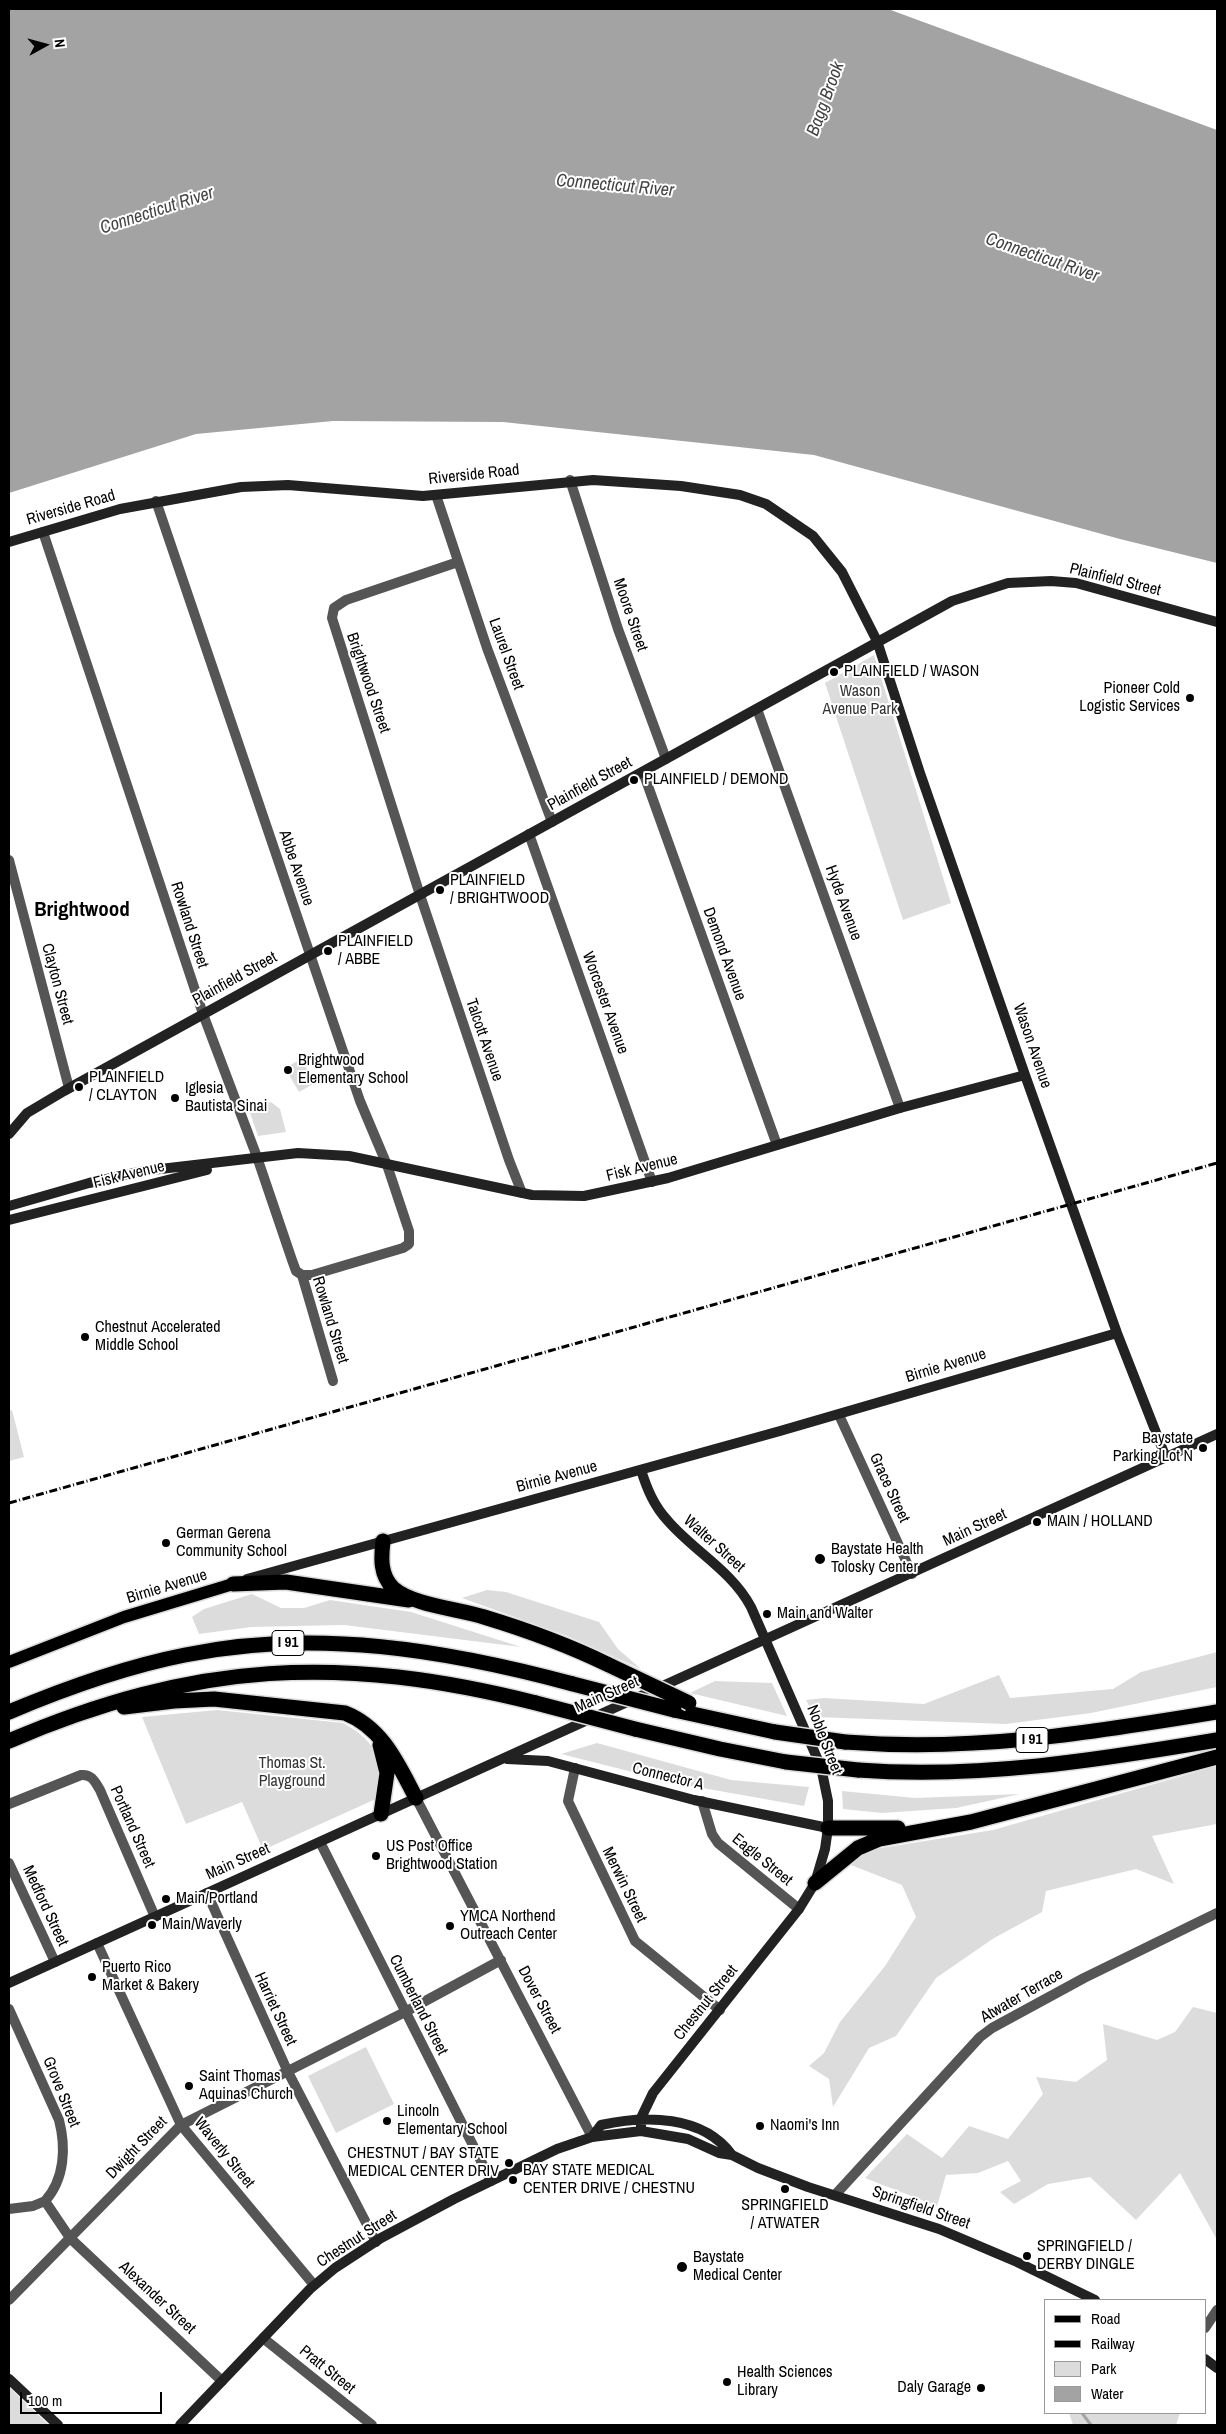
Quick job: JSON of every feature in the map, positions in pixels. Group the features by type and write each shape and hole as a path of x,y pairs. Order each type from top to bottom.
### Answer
{"highway":[{"path":"383,1541 382,1570 386,1579 395,1590 407,1596 464,1611 549,1638 689,1703 752,1728"},
{"path":"233,1584 276,1581 296,1583 464,1611"},
{"name":"I 91","path":"9,1712 102,1677 206,1651 273,1644 343,1643 415,1650 482,1662 752,1728 845,1742 921,1746 1005,1743 1074,1735 1217,1712"},
{"name":"I 91","path":"9,1741 78,1714 144,1693 193,1682 244,1674 312,1670 415,1678 483,1690 720,1750 786,1762 858,1770 942,1773 1009,1770 1217,1740"},
{"path":"78,1714 174,1701 228,1700 338,1711 365,1722 379,1736 397,1762 416,1798"},
{"path":"379,1736 387,1773 381,1814"},
{"path":"815,1883 858,1848 879,1839 971,1822 1217,1757"},
{"path":"828,1828 932,1828"}],"main road":[{"name":"Riverside Road","path":"9,542 156,501 230,488 264,485 436,495 570,480 605,480 681,486 729,492 766,504 813,536 837,566 876,641"},
{"name":"Plainfield Street","path":"9,1134 27,1113 69,1088 757,709 876,641 952,601 1008,583 1039,580 1076,583 1217,622"},
{"name":"Wason Avenue","path":"876,641 1025,1075 1117,1333 1166,1458"},
{"name":"Fisk Avenue","path":"9,1206 89,1183 143,1171 298,1153 323,1153 522,1193 552,1197 584,1196 652,1182 861,1122 900,1108 1025,1075"},
{"name":"Fisk Avenue","path":"9,1220 257,1158"},
{"name":"Birnie Avenue","path":"9,1662 124,1616 383,1541 642,1470 1117,1333"},
{"name":"Main Street","path":"9,1983 1217,1434"},
{"name":"Walter Street","path":"642,1470 649,1493 660,1512 675,1529 742,1591 767,1639"},
{"name":"Noble Street","path":"767,1639 821,1767 828,1801 828,1828 823,1858 815,1883 799,1909"},
{"name":"Connector A","path":"501,1759 541,1760 702,1802 828,1828"},
{"name":"Chestnut Street","path":"180,2425 314,2285 335,2268 376,2242 491,2181 557,2149 592,2137 641,2131 641,2118 653,2093 799,1909"},
{"name":"Chestnut Street","path":"592,2137 601,2125 641,2118"},
{"name":"Springfield Street","path":"641,2118 668,2120 701,2130 723,2142 732,2155"},
{"name":"Springfield Street","path":"641,2131 688,2139 719,2153 732,2155 758,2168 835,2196 938,2229 988,2249 1093,2299"},
{"path":"1206,2360 1217,2368"},
{"path":"9,2379 58,2425"}],"street":[{"name":"Moore Street","path":"570,480 618,629 666,759"},
{"name":"Laurel Street","path":"436,495 487,648 552,822"},
{"name":"Abbe Avenue","path":"156,501 360,1101 387,1165 408,1231 409,1244 403,1248 312,1275 302,1275"},
{"name":"Rowland Street","path":"43,532 203,1014 257,1158 296,1271 302,1275 333,1381"},
{"name":"Brightwood Street","path":"420,895 375,750 347,671 332,615 336,606 350,598 458,562"},
{"name":"Hyde Avenue","path":"757,709 900,1108"},
{"name":"Demond Avenue","path":"643,772 776,1145"},
{"name":"Worcester Avenue","path":"529,834 652,1182"},
{"name":"Clayton Street","path":"9,860 69,1088"},
{"name":"Talcott Avenue","path":"420,895 509,1160 522,1193"},
{"name":"Grace Street","path":"838,1414 912,1574"},
{"name":"Merwin Street","path":"575,1768 568,1801 623,1920 635,1941 720,2010"},
{"name":"Portland Street","path":"9,1804 81,1775 92,1778 100,1790 155,1917"},
{"name":"Dover Street","path":"416,1798 592,2137"},
{"name":"Eagle Street","path":"702,1802 712,1834 718,1843 799,1909"},
{"name":"Cumberland Street","path":"320,1842 491,2181"},
{"name":"Medford Street","path":"9,1863 55,1962"},
{"name":"Harriet Street","path":"207,1893 288,2070 376,2242"},
{"name":"Atwater Terrace","path":"835,2196 980,2037 992,2028 1084,1978 1217,1913"},
{"name":"Waverly Street","path":"97,1943 180,2125 314,2285"},
{"name":"Dwight Street","path":"9,2300 180,2125 405,2012 501,1960"},
{"name":"Grove Street","path":"9,2009 59,2120 63,2136 64,2151 59,2174 45,2201"},
{"path":"9,2209 33,2206 45,2201 70,2238"},
{"name":"Alexander Street","path":"70,2238 222,2381"},
{"path":"1206,2326 1217,2310"},
{"name":"Pratt Street","path":"263,2338 372,2425"}],"green space":[{"name":"Wason Avenue Park","path":"874,655 951,903 903,920 825,683"},
{"path":"301,1059 315,1083 299,1092 285,1068"},
{"path":"271,1102 280,1109 286,1132 258,1136 248,1107"},
{"path":"12,1410 24,1457 9,1461 9,1411"},
{"path":"487,1590 506,1592 599,1622 618,1649 641,1669 567,1636 462,1598"},
{"path":"252,1594 281,1608 304,1608 330,1600 411,1612 521,1647 344,1625 251,1627 199,1634 192,1617 204,1609"},
{"path":"1217,1652 1217,1687 1091,1713 1006,1724 815,1717 806,1700 824,1698 924,1704 999,1675 1010,1698 1113,1689 1141,1672"},
{"path":"715,1681 772,1683 787,1716 690,1693"},
{"name":"Thomas St. Playground","path":"217,1710 343,1723 364,1738 375,1754 379,1773 378,1798 263,1850 242,1802 186,1824 142,1717"},
{"path":"597,1743 731,1780 809,1787 804,1806 680,1784 561,1754"},
{"path":"1217,1766 1217,1824 1152,1836 1174,1884 1136,1869 1046,1891 1042,1912 994,1938 936,1978 896,2036 869,2048 833,2107 829,2079 809,2066 824,2053 840,2022 885,1966 916,1917 902,1885 851,1865 869,1850 993,1830"},
{"path":"842,1791 915,1798 1020,1794 956,1808 882,1813 843,1809"},
{"path":"1193,2007 1217,2013 1217,2240 1180,2173 1136,2220 1090,2177 1048,2184 1014,2204 1000,2192 1021,2181 1008,2161 978,2173 946,2175 937,2206 865,2178 907,2134 942,2158 969,2126 1008,2139 1043,2094 1036,2077 1076,2082 1107,2060 1103,2024 1157,2040 1175,2032"},
{"path":"366,2047 394,2104 336,2133 308,2076"},
{"path":"9,2387 49,2425 9,2425"},
{"path":"1069,2414 1180,2414 1176,2425 1073,2425"}],"water":[{"path":"9,9 888,9 1217,130 1217,563 1120,539 814,455 503,422 333,421 196,434 9,493"}],"waterway":[{"path":"1083,2414 1091,2425"}],"railway":[{"path":"9,1503 1217,1163"}],"place":[{"name":"PLAINFIELD / WASON","path":"834,672"},
{"name":"Pioneer Cold Logistic Services","path":"1190,698"},
{"name":"PLAINFIELD / DEMOND","path":"634,780"},
{"name":"PLAINFIELD / BRIGHTWOOD","path":"440,890"},
{"name":"PLAINFIELD / ABBE","path":"328,951"},
{"name":"Brightwood Elementary School","path":"288,1070"},
{"name":"PLAINFIELD / CLAYTON","path":"79,1087"},
{"name":"Iglesia Bautista Sinai","path":"175,1098"},
{"name":"Chestnut Accelerated Middle School","path":"85,1337"},
{"name":"Baystate Parking Lot N","path":"1203,1448"},
{"name":"MAIN / HOLLAND","path":"1037,1522"},
{"name":"German Gerena Community School","path":"166,1543"},
{"name":"Baystate Health Tolosky Center","path":"820,1559"},
{"name":"Main and Walter","path":"767,1614"},
{"name":"US Post Office Brightwood Station","path":"376,1856"},
{"name":"Main/Portland","path":"166,1899"},
{"name":"Main/Waverly","path":"152,1925"},
{"name":"YMCA Northend Outreach Center","path":"450,1926"},
{"name":"Puerto Rico Market & Bakery","path":"92,1977"},
{"name":"Saint Thomas Aquinas Church","path":"189,2086"},
{"name":"Lincoln Elementary School","path":"387,2121"},
{"name":"Naomi's Inn","path":"760,2126"},
{"name":"CHESTNUT / BAY STATE MEDICAL CENTER DRIV","path":"509,2163"},
{"name":"BAY STATE MEDICAL CENTER DRIVE / CHESTNU","path":"513,2180"},
{"name":"SPRINGFIELD / ATWATER","path":"785,2189"},
{"name":"SPRINGFIELD / DERBY DINGLE","path":"1027,2256"},
{"name":"Baystate Medical Center","path":"682,2267"},
{"name":"Health Sciences Library","path":"727,2382"},
{"name":"Daly Garage","path":"981,2388"}],"district":[{"name":"Brightwood","path":"82,910"}],"water label":[{"name":"Bagg Brook","path":"826,99"},
{"name":"Connecticut River","path":"615,186"},
{"name":"Connecticut River","path":"157,211"},
{"name":"Connecticut River","path":"1042,258"}]}
